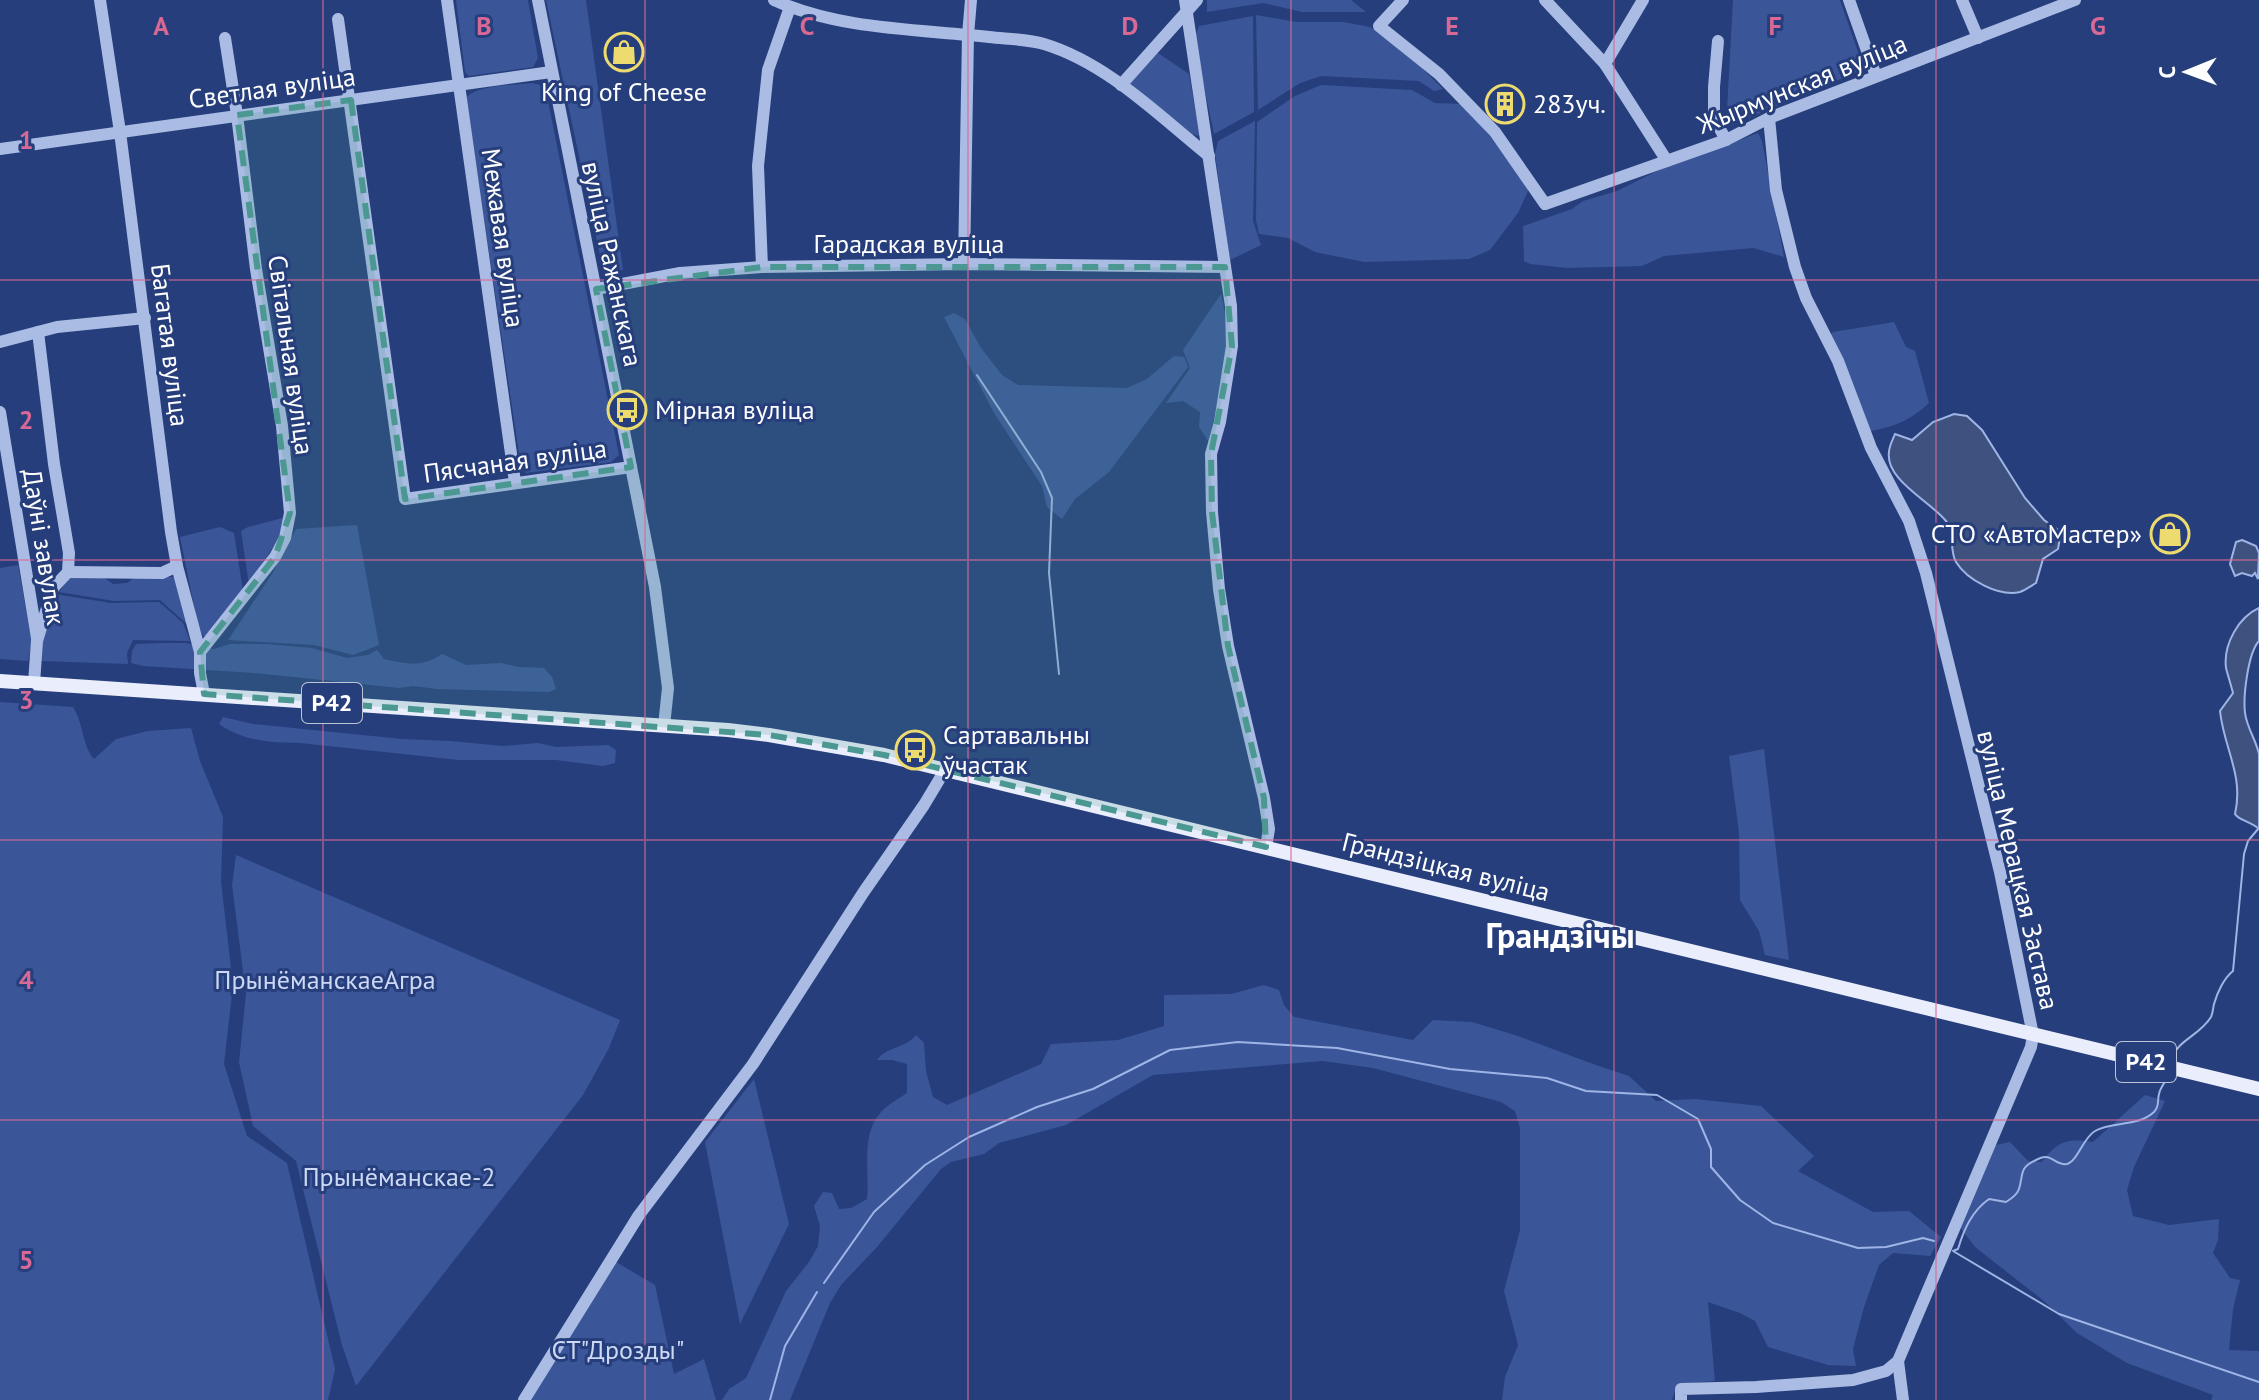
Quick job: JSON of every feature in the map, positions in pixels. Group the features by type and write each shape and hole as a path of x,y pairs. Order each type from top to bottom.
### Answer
{"main road":[{"name":"Р42","path":"0,681 664,726"},
{"name":"Грандзіцкая вуліца","path":"664,726 779,736 884,755 2259,1089"}],"street":[{"name":"Багатая вуліца","path":"100,0 145,318 171,532 200,652 204,694"},
{"name":"Межавая вуліца","path":"447,0 515,482"},
{"name":"вуліца Ражанскага","path":"538,0 655,587 668,688 664,726"},
{"path":"774,0 846,22 1042,43 1088,61 1209,156"},
{"path":"964,264 971,0"},
{"path":"1121,85 1185,6 1197,0"},
{"name":"Жырмунская вуліца","path":"1403,0 1379,26 1439,74 1495,132 1545,204 1726,140 1769,118 2075,0"},
{"path":"1545,0 1605,64 1667,161"},
{"path":"1605,64 1643,0"},
{"path":"1849,0 1876,76"},
{"path":"1962,0 1978,38"},
{"path":"1185,6 1231,306 1232,346 1220,422 1211,454 1219,589 1228,646 1264,798 1269,829 1266,847"},
{"path":"762,267 758,166 768,70 790,7"},
{"path":"338,19 351,100"},
{"name":"Світальная вуліца","path":"200,652 275,557 285,538 290,513 282,426 256,269 225,38"},
{"path":"1718,41 1714,118 1726,140"},
{"name":"Светлая вуліца","path":"1,145 120,132 551,72"},
{"name":"Пясчаная вуліца","path":"351,100 405,499 631,467"},
{"name":"вуліца Мерацкая Застава","path":"1769,118 1776,190 1795,267 1806,298 1838,361 1871,448 1909,521 1919,550 2000,872 2033,1035 2031,1047 1898,1361"},
{"name":"Гарадская вуліца","path":"596,289 680,273 762,267 964,264 1225,267"},
{"path":"0,342 57,327 145,318"},
{"path":"34,683 37,641 53,588 68,572 69,553 54,464 38,332"},
{"name":"Даўні завулак","path":"0,412 37,641"},
{"path":"68,572 162,573 177,566"},
{"path":"524,1400 639,1215 753,1064 945,770"},
{"path":"1681,1394 1853,1380 1886,1371 1898,1361"},
{"path":"1898,1361 1903,1400"}],"highlighted area":[{"path":"351,100 405,499 631,467 596,289 762,267 1225,267 1232,346 1211,454 1212,512 1228,646 1264,798 1266,847 884,755 769,735 204,694 200,652 275,557 290,513 237,115"}],"green space":[{"path":"456,0 528,0 538,58 533,67 469,76 465,72"},
{"path":"546,0 586,0 623,270 608,271 602,265"},
{"path":"1207,0 1351,0 1366,12 1302,12 1263,3 1207,12"},
{"path":"1733,0 1840,0 1864,69 1732,125 1727,110"},
{"path":"1256,15 1297,22 1344,22 1370,27 1412,58 1443,89 1434,91 1419,81 1321,76 1300,83 1258,110"},
{"path":"1253,16 1254,112 1214,134 1194,40 1199,26"},
{"path":"1158,53 1189,74 1200,136 1190,134 1130,83"},
{"path":"532,83 546,91 619,455 611,462 526,473 521,467 466,98 478,90"},
{"path":"1321,85 1412,90 1435,103 1461,104 1491,137 1529,189 1518,213 1490,250 1469,259 1364,262 1315,252 1288,238 1259,234 1256,220 1257,122 1295,96"},
{"path":"1255,121 1253,221 1261,245 1230,260 1215,154 1218,141"},
{"path":"1758,133 1784,257 1753,248 1664,256 1642,266 1567,268 1524,261 1523,226"},
{"path":"1221,294 1226,350 1209,442 1199,427 1200,412 1183,401 1166,403 1190,368 1183,350"},
{"path":"954,313 965,319 981,348 1002,375 1018,385 1127,388 1147,379 1174,356 1184,357 1188,367 1109,472 1075,499 1062,519 1047,507 1042,486 994,413 944,317"},
{"path":"1894,322 1906,347 1915,351 1929,403 1902,422 1871,431 1829,337 1833,332"},
{"path":"286,517 279,538 249,585 241,531"},
{"path":"357,525 379,645 353,655 314,645 228,640 272,574 296,529"},
{"path":"220,527 234,533 243,591 209,636 203,636 180,537"},
{"path":"18,565 32,643 28,661 0,659 0,568"},
{"path":"71,576 103,577 113,584 127,583 135,577 176,577 189,626 160,600 114,601 59,592"},
{"path":"55,594 111,603 159,602 183,623 190,641 133,640 127,653 128,664 40,661"},
{"path":"186,643 214,649 230,644 312,648 347,658 368,655 377,650 384,659 414,664 442,654 466,665 501,663 544,668 552,677 556,689 549,692 399,688 131,663 136,644"},
{"path":"0,702 73,707 94,759 116,739 148,731 191,728 200,761 223,817 221,882 233,985 224,1064 247,1136 287,1163 335,1369 328,1400 0,1400"},
{"path":"223,717 253,724 402,739 503,746 538,743 556,747 608,745 616,750 615,763 603,766 556,760 459,760 268,741 228,730 219,724"},
{"path":"1764,749 1789,960 1765,955 1759,931 1740,900 1739,833 1729,756"},
{"name":"Прынёманскае-2","path":"236,855 620,1020 609,1048 583,1095 356,1386 342,1345 296,1161 253,1126 239,1062 246,994 232,885"},
{"path":"1264,985 1279,990 1284,1005 1294,1017 1413,1040 1433,1020 1472,1022 1629,1076 1656,1101 1695,1099 1761,1106 1814,1156 1798,1171 1873,1212 1909,1211 1941,1237 1930,1256 1893,1253 1879,1265 1853,1349 1856,1366 1828,1365 1768,1347 1755,1321 1708,1302 1715,1381 1677,1384 1672,1400 1502,1400 1505,1377 1518,1345 1504,1291 1520,1230 1520,1128 1515,1111 1501,1102 1373,1068 1323,1061 1153,1075 1066,1125 999,1143 984,1154 951,1162 941,1169 877,1247 841,1285 830,1303 790,1400 722,1400 729,1389 746,1378 786,1291 818,1246 820,1226 814,1206 823,1192 832,1193 839,1209 851,1208 867,1199 867,1154 874,1121 889,1104 907,1093 907,1064 877,1060 881,1055 907,1043 916,1035 924,1043 926,1071 933,1097 947,1105 1041,1064 1051,1044 1118,1040 1164,1026 1164,995 1231,994"},
{"path":"754,1079 789,1224 740,1324 705,1142"},
{"path":"2145,1095 2165,1101 2134,1167 2127,1190 2133,1216 2169,1225 2219,1219 2218,1240 2213,1253 2230,1278 2240,1280 2233,1309 2229,1350 2259,1351 2259,1400 2211,1400 2213,1395 2127,1363 2077,1333 2044,1301 1975,1247 1959,1226 1996,1145 2010,1142 2028,1161 2042,1162 2058,1145 2077,1140 2093,1142"},
{"name":"СТ\"Дрозды\"","path":"616,1262 655,1285 674,1374 704,1359 716,1400 529,1400"}],"shaded area":[{"path":"1954,414 1967,416 1982,430 2025,498 2044,520 2061,532 2058,549 2043,559 2036,583 2020,592 1993,589 1961,569 1954,557 1946,521 1901,481 1890,462 1889,450 1895,434 1912,440 1933,422"},
{"path":"2242,540 2256,546 2259,553 2258,579 2255,573 2252,576 2242,573 2235,576 2230,564 2236,542"},
{"path":"2259,608 2259,641 2249,665 2245,713 2259,754 2259,829 2235,814 2237,787 2220,711 2233,693 2226,668 2230,641 2245,618"}],"waterway":[{"path":"977,375 1041,472 1052,498 1049,573 1059,674"},
{"path":"2171,1058 2211,1017 2219,991 2233,971 2244,854 2248,841 2258,829"},
{"path":"824,1283 874,1212 925,1165 969,1137 1037,1107 1093,1089 1170,1050 1238,1042 1337,1048 1450,1069 1547,1078 1586,1091 1657,1095 1698,1119 1711,1149 1711,1167 1740,1200 1773,1223 1858,1248 1886,1247 1923,1238 1934,1241"},
{"path":"2167,1078 2157,1108 2148,1117 2095,1131 2067,1164 2043,1157 2027,1165 2015,1195 2006,1202 1989,1199 1983,1204 1969,1221 1958,1249 1953,1251 2059,1314 2259,1382"},
{"path":"770,1400 785,1346 817,1292"}],"place":[{"name":"King of Cheese","path":"624,52"},
{"name":"283уч.","path":"1505,104"},
{"name":"Мірная вуліца","path":"627,410"},
{"name":"СТО «АвтоМастер»","path":"2170,534"},
{"name":"Сартавальны ўчастак","path":"915,750"}],"district":[{"name":"Грандзічы","path":"1560,936"}],"park label":[{"name":"ПрынёманскаеАгра","path":"325,980"}]}
